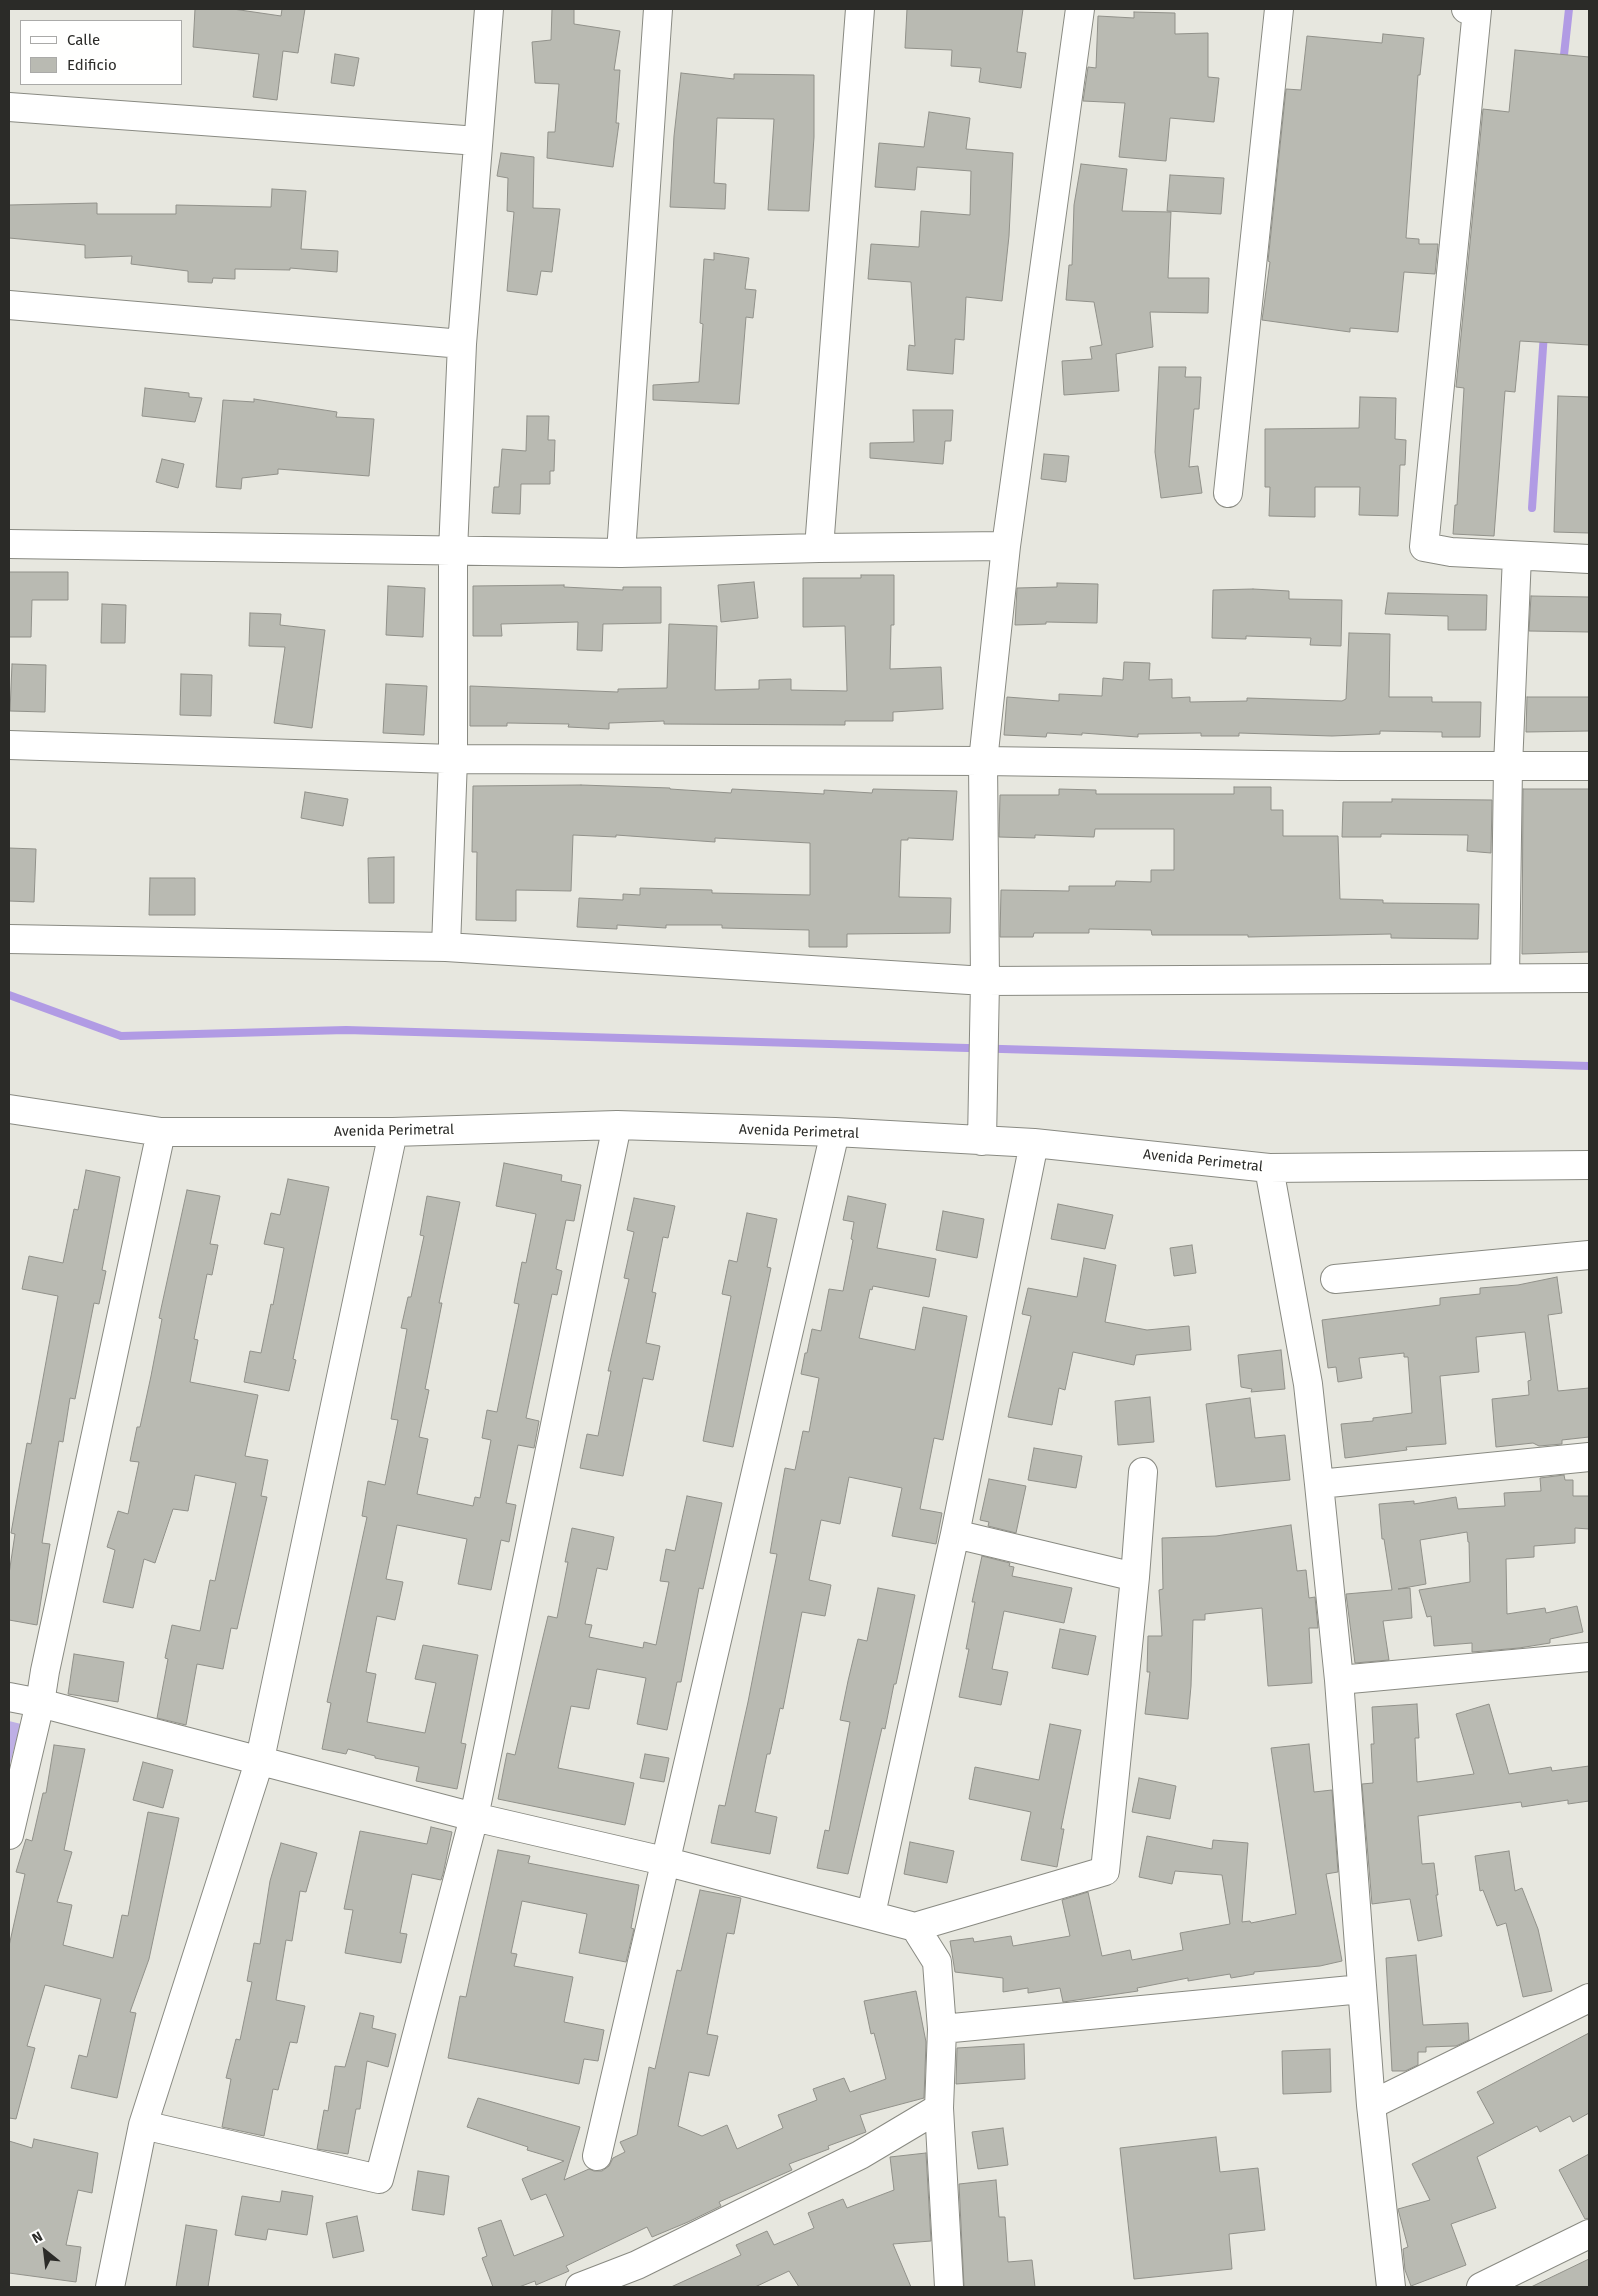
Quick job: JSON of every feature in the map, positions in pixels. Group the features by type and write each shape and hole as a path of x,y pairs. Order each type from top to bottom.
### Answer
{"street":[{"path":"446,947 453,759 453,551 462,344 489,9"},
{"path":"621,553 658,9"},
{"path":"819,548 860,9"},
{"path":"982,1141 981,1103 985,981 983,761 1006,546 1080,9"},
{"path":"1228,493 1279,9"},
{"path":"1466,9 1477,10 1424,547 1451,552 1589,559"},
{"path":"9,107 478,141"},
{"path":"9,305 462,344"},
{"path":"9,544 621,553 1006,546"},
{"path":"1505,978 1508,766 1517,556"},
{"path":"9,745 453,759 1589,766"},
{"path":"9,939 446,947 985,981 1589,978"},
{"name":"Avenida Perimetral","path":"9,1109 160,1132 393,1132 617,1125 836,1132 1034,1143 1269,1168 1589,1164"},
{"path":"143,2124 379,2179 474,1817 617,1125"},
{"path":"9,1835 40,1703 47,1661 160,1132"},
{"path":"110,2287 143,2124 260,1760 393,1132"},
{"path":"597,2156 664,1861 836,1132"},
{"path":"871,1914 955,1534 1034,1143"},
{"path":"1269,1168 1308,1384 1319,1484 1339,1680 1371,2105 1391,2287"},
{"path":"1335,1279 1589,1255"},
{"path":"1319,1484 1589,1457"},
{"path":"9,1697 40,1703 474,1817 664,1861 915,1927 1105,1870 1135,1577 1143,1472"},
{"path":"955,1534 1135,1577"},
{"path":"1339,1680 1589,1657"},
{"path":"915,1927 937,1962 942,2029 939,2108 949,2287"},
{"path":"942,2029 1362,1989"},
{"path":"1371,2105 1589,1998"},
{"path":"580,2287 637,2265 860,2155 939,2108"},
{"path":"1481,2287 1589,2234"}],"shaded area":[{"path":"9,1721 21,1724 9,1767"}],"building":[{"path":"195,9 233,9 281,16 282,9 305,9 298,53 283,51 277,100 253,97 259,54 193,47"},
{"path":"552,9 574,9 574,24 620,31 614,70 620,70 616,123 619,123 613,167 547,158 548,132 555,132 559,84 535,83 532,42 551,40"},
{"path":"907,9 1023,9 1017,52 1026,53 1021,88 979,82 981,68 951,66 952,50 905,48"},
{"path":"1134,12 1175,13 1175,34 1208,33 1208,77 1219,78 1214,122 1170,118 1166,161 1119,157 1125,103 1083,101 1088,67 1096,68 1098,16 1134,18"},
{"path":"1383,34 1424,38 1420,75 1418,75 1406,238 1419,239 1419,244 1438,244 1435,274 1404,272 1398,332 1350,328 1350,332 1262,320 1270,262 1268,261 1286,89 1301,90 1307,36 1382,43"},
{"path":"1515,50 1589,57 1589,345 1520,341 1515,392 1505,391 1494,536 1453,534 1455,505 1457,505 1464,388 1456,387 1483,109 1509,112"},
{"path":"335,54 359,58 354,86 331,83"},
{"path":"681,73 734,79 734,74 814,75 814,137 809,211 768,210 774,119 717,118 714,183 726,184 725,209 670,207 674,136"},
{"path":"929,112 970,118 966,149 1013,153 1009,236 1002,301 966,297 964,340 955,339 953,374 907,370 909,345 915,346 911,282 868,279 871,244 919,247 921,211 970,215 971,171 917,167 915,190 875,187 879,143 924,147"},
{"path":"501,153 534,157 533,208 560,209 552,272 541,271 537,295 507,291 514,212 507,211 508,178 497,176"},
{"path":"1081,164 1127,169 1122,211 1171,212 1168,278 1209,278 1208,313 1150,312 1153,347 1116,354 1119,391 1064,395 1062,361 1092,359 1090,347 1102,345 1094,302 1066,300 1069,265 1072,265 1074,205"},
{"path":"1170,175 1224,178 1221,214 1167,211"},
{"path":"272,189 306,191 301,249 338,251 337,272 290,268 290,270 235,269 235,279 213,278 212,283 188,282 188,271 131,264 132,256 85,258 85,245 9,238 9,205 97,203 97,214 176,214 176,205 271,207"},
{"path":"714,253 749,258 745,289 756,290 753,318 746,317 739,404 653,400 653,385 699,382 703,324 700,323 704,259 714,260"},
{"path":"1159,367 1186,367 1185,377 1201,377 1199,409 1194,409 1189,467 1198,466 1202,493 1161,498 1155,452"},
{"path":"145,388 189,393 189,397 202,398 195,422 142,416"},
{"path":"1558,396 1589,397 1589,533 1554,532"},
{"path":"1360,397 1396,398 1395,439 1406,440 1405,465 1400,465 1398,516 1359,515 1360,487 1315,487 1315,517 1269,516 1270,487 1265,487 1265,429 1359,428"},
{"path":"254,399 337,412 336,417 374,419 369,476 278,469 278,474 242,478 241,489 216,487 223,400 254,402"},
{"path":"913,410 953,410 951,441 945,441 943,464 870,458 870,443 914,442"},
{"path":"527,416 549,416 548,440 555,440 554,471 550,471 550,484 521,484 520,514 492,513 494,487 499,487 502,449 526,451"},
{"path":"1044,454 1069,456 1066,482 1041,479"},
{"path":"162,459 184,464 178,488 156,482"},
{"path":"9,572 68,572 68,600 32,600 31,637 9,637"},
{"path":"861,575 894,575 894,625 891,625 890,669 941,667 943,709 893,712 893,721 845,721 845,725 664,724 664,721 609,723 609,729 568,727 569,724 507,723 507,726 470,726 470,686 618,692 618,689 667,688 669,624 717,626 715,690 759,689 759,680 791,679 791,690 847,691 845,626 803,627 803,578 861,578"},
{"path":"754,582 758,618 721,622 718,585"},
{"path":"1057,583 1098,584 1097,623 1046,622 1046,624 1015,625 1017,588 1057,587"},
{"path":"564,585 564,587 623,590 623,587 661,587 661,623 603,624 602,651 577,650 578,622 501,624 502,636 473,636 473,586"},
{"path":"388,586 425,588 423,637 386,635"},
{"path":"1253,589 1289,591 1289,599 1342,600 1341,646 1310,645 1311,638 1246,636 1246,639 1212,638 1213,590"},
{"path":"1388,593 1487,595 1486,630 1448,630 1448,616 1385,614"},
{"path":"1531,596 1589,597 1589,632 1529,631"},
{"path":"102,604 126,605 125,643 101,643"},
{"path":"250,613 281,614 280,625 325,630 312,728 274,723 285,647 249,646"},
{"path":"1349,633 1390,634 1389,697 1432,697 1432,702 1481,702 1480,737 1442,737 1442,732 1380,731 1380,734 1332,736 1239,733 1239,736 1201,736 1201,733 1138,734 1138,737 1082,733 1082,735 1047,733 1046,737 1004,735 1007,697 1059,701 1059,694 1102,696 1103,678 1123,680 1124,662 1150,663 1149,680 1172,679 1172,698 1190,697 1190,702 1247,701 1247,698 1342,701 1346,699"},
{"path":"12,664 46,665 45,712 10,711"},
{"path":"181,674 212,675 211,716 180,715"},
{"path":"386,684 427,686 424,735 383,733"},
{"path":"1527,697 1589,697 1589,731 1526,732"},
{"path":"581,785 670,788 731,793 732,789 824,794 824,790 872,793 873,789 957,791 953,840 908,838 908,840 901,840 899,897 951,898 950,933 847,934 847,947 809,947 809,930 722,928 722,925 666,925 666,928 617,925 617,929 577,927 579,898 623,900 623,894 640,895 640,888 712,890 712,893 810,895 810,843 715,838 715,842 616,835 616,837 573,835 571,891 516,890 516,921 476,920 477,852 472,852 473,786"},
{"path":"1234,787 1271,787 1271,810 1283,810 1283,836 1338,836 1340,899 1383,900 1383,903 1479,904 1478,939 1391,938 1391,934 1248,937 1248,935 1152,935 1151,930 1089,929 1089,933 1034,933 1033,937 1000,937 1001,890 1069,891 1069,886 1115,886 1116,881 1151,882 1151,870 1174,870 1174,829 1095,829 1094,837 1035,835 1035,838 999,837 1000,795 1059,795 1059,789 1096,790 1096,794 1234,794"},
{"path":"1523,789 1589,789 1589,952 1522,954"},
{"path":"305,792 348,799 343,826 301,818"},
{"path":"1392,799 1492,800 1491,853 1467,851 1468,835 1381,834 1381,837 1342,837 1343,802 1392,802"},
{"path":"9,848 36,849 34,902 9,901"},
{"path":"394,857 394,903 369,903 368,858"},
{"path":"150,878 195,878 195,915 149,915"},
{"path":"504,1163 562,1175 561,1181 581,1185 574,1221 566,1220 556,1269 562,1271 557,1295 552,1294 526,1418 539,1421 534,1448 518,1445 506,1503 516,1505 509,1542 501,1540 491,1590 458,1584 467,1539 397,1525 386,1579 403,1582 395,1620 377,1616 366,1672 376,1674 367,1722 425,1733 436,1683 415,1679 423,1645 478,1655 461,1743 466,1744 457,1789 416,1781 419,1767 375,1758 375,1756 348,1749 346,1754 322,1749 331,1703 327,1702 367,1517 362,1516 368,1481 385,1485 398,1420 391,1419 407,1329 401,1328 408,1297 411,1297 424,1236 420,1235 427,1196 460,1202 439,1303 442,1303 425,1389 429,1390 419,1437 428,1439 417,1494 473,1506 475,1497 480,1498 491,1440 482,1438 487,1410 497,1412 519,1304 514,1303 522,1262 526,1263 536,1214 496,1206"},
{"path":"86,1170 120,1177 102,1270 106,1271 99,1304 94,1303 75,1399 70,1398 63,1442 59,1441 42,1543 50,1544 37,1625 9,1620 9,1574 15,1534 11,1533 27,1443 31,1444 58,1296 22,1289 29,1256 63,1263 74,1209 78,1210"},
{"path":"288,1179 329,1187 293,1359 296,1360 289,1391 244,1382 250,1351 261,1353 271,1304 273,1305 284,1248 264,1244 271,1213 280,1215"},
{"path":"187,1190 220,1196 210,1244 218,1245 212,1275 207,1274 194,1339 198,1340 190,1382 258,1395 245,1456 268,1460 261,1496 267,1497 237,1629 231,1628 223,1669 197,1664 186,1725 157,1718 168,1659 165,1658 172,1625 200,1631 210,1580 215,1581 236,1483 195,1475 188,1511 173,1509 155,1563 144,1559 133,1608 103,1602 115,1550 107,1547 118,1511 128,1514 139,1462 130,1461 137,1427 140,1427 151,1376 162,1319 159,1318"},
{"path":"848,1196 886,1204 877,1248 936,1259 929,1297 873,1286 872,1290 870,1289 859,1338 915,1350 923,1307 967,1316 943,1440 934,1438 920,1509 942,1513 936,1544 892,1536 902,1488 849,1477 840,1524 821,1520 809,1580 831,1585 825,1616 802,1612 783,1709 780,1708 770,1754 767,1754 755,1812 777,1817 770,1854 711,1843 719,1805 725,1806 748,1702 777,1554 770,1553 785,1468 795,1470 803,1431 809,1432 819,1378 801,1374 805,1353 807,1353 812,1329 821,1331 829,1289 843,1291 853,1240 851,1239 854,1222 843,1220"},
{"path":"634,1198 675,1206 668,1238 663,1237 652,1292 656,1293 646,1343 660,1346 653,1380 643,1378 623,1476 580,1468 587,1434 598,1436 611,1371 608,1371 629,1279 624,1278 634,1232 627,1230"},
{"path":"1058,1204 1113,1215 1105,1249 1051,1239"},
{"path":"943,1211 984,1219 977,1258 936,1250"},
{"path":"747,1213 777,1219 767,1267 771,1268 733,1447 703,1441 731,1296 722,1294 729,1260 737,1262"},
{"path":"1192,1245 1196,1273 1174,1276 1170,1248"},
{"path":"1084,1258 1116,1265 1105,1322 1147,1330 1189,1326 1191,1350 1136,1355 1134,1365 1073,1352 1065,1390 1059,1388 1052,1425 1008,1417 1031,1316 1022,1314 1028,1288 1077,1297"},
{"path":"1557,1277 1562,1313 1548,1315 1558,1391 1589,1388 1589,1437 1562,1440 1562,1444 1539,1446 1533,1443 1496,1447 1492,1399 1529,1395 1528,1381 1531,1380 1525,1332 1476,1337 1479,1372 1440,1376 1446,1444 1406,1447 1407,1450 1345,1458 1341,1424 1373,1421 1373,1418 1412,1413 1408,1357 1404,1357 1404,1353 1359,1358 1362,1378 1338,1382 1336,1367 1328,1368 1322,1320 1440,1305 1440,1298 1480,1294 1480,1288 1518,1285"},
{"path":"1281,1350 1285,1389 1251,1392 1252,1389 1241,1387 1238,1355"},
{"path":"1150,1397 1154,1442 1118,1445 1115,1401"},
{"path":"1250,1398 1255,1438 1285,1435 1290,1480 1216,1487 1206,1404"},
{"path":"1034,1448 1082,1456 1076,1488 1028,1480"},
{"path":"1564,1475 1565,1480 1573,1480 1573,1496 1589,1496 1589,1529 1575,1528 1575,1543 1534,1546 1534,1557 1506,1559 1507,1614 1545,1608 1546,1613 1577,1606 1583,1632 1550,1639 1550,1643 1519,1648 1472,1652 1472,1643 1434,1646 1431,1616 1427,1617 1419,1590 1470,1582 1467,1532 1420,1540 1426,1584 1398,1589 1410,1588 1412,1618 1383,1621 1389,1660 1355,1663 1346,1594 1392,1590 1384,1539 1382,1539 1379,1504 1414,1501 1414,1504 1456,1497 1458,1509 1505,1506 1504,1493 1541,1491 1540,1478"},
{"path":"989,1479 1026,1486 1016,1533 988,1526 989,1522 980,1520"},
{"path":"687,1496 722,1503 703,1589 699,1588 681,1682 677,1682 667,1730 637,1724 646,1678 597,1669 589,1709 571,1706 558,1768 634,1783 625,1825 498,1799 507,1753 515,1755 548,1616 557,1618 568,1562 565,1562 572,1528 614,1537 607,1570 597,1568 585,1624 592,1625 589,1637 643,1648 644,1642 656,1645 669,1582 660,1581 666,1549 675,1551"},
{"path":"1291,1525 1297,1571 1306,1570 1309,1598 1315,1597 1318,1628 1309,1628 1312,1683 1268,1686 1262,1608 1205,1614 1205,1620 1193,1620 1188,1719 1145,1714 1150,1672 1147,1672 1148,1636 1162,1636 1159,1590 1163,1589 1162,1538 1216,1536"},
{"path":"982,1556 1010,1563 1009,1566 1014,1567 1012,1576 1072,1588 1064,1623 1004,1611 992,1669 1008,1672 1001,1705 959,1697 969,1649 966,1649 975,1602 972,1602"},
{"path":"878,1588 915,1595 896,1684 894,1684 885,1729 882,1728 848,1874 817,1868 825,1830 829,1831 850,1722 840,1720 848,1681 858,1639 867,1641"},
{"path":"1060,1629 1096,1636 1088,1675 1052,1668"},
{"path":"74,1654 124,1662 118,1702 68,1694"},
{"path":"1417,1704 1419,1738 1415,1738 1417,1782 1474,1774 1456,1714 1489,1704 1509,1774 1551,1767 1552,1771 1589,1766 1589,1801 1568,1804 1568,1800 1522,1807 1521,1802 1418,1816 1422,1864 1434,1863 1442,1936 1418,1941 1410,1899 1372,1904 1362,1784 1373,1783 1371,1744 1374,1744 1372,1707"},
{"path":"1050,1724 1081,1730 1061,1829 1064,1829 1057,1867 1021,1860 1031,1812 969,1799 975,1767 1039,1780"},
{"path":"1309,1744 1314,1792 1332,1790 1338,1872 1326,1874 1342,1961 1320,1966 1254,1972 1254,1974 1231,1978 1230,1974 1188,1981 1188,1978 1137,1988 1138,1991 1063,2002 1060,1988 1028,1993 1028,1988 1003,1992 1003,1978 955,1972 950,1941 973,1938 974,1942 1011,1936 1013,1946 1070,1936 1062,1900 1088,1892 1102,1956 1130,1950 1132,1960 1183,1950 1180,1933 1230,1924 1222,1875 1175,1871 1172,1884 1139,1877 1147,1836 1212,1849 1213,1840 1248,1843 1242,1922 1250,1921 1251,1923 1296,1914 1271,1748"},
{"path":"54,1745 85,1749 64,1850 72,1852 57,1902 72,1905 63,1945 113,1958 122,1915 128,1916 148,1812 179,1818 149,1959 130,2012 136,2013 117,2098 71,2088 79,2055 87,2057 101,1999 45,1985 27,2046 35,2048 16,2119 9,2118 9,1946 25,1874 16,1872 26,1839 32,1841 43,1793 46,1793"},
{"path":"645,1754 669,1758 664,1782 640,1778"},
{"path":"143,1762 173,1770 163,1808 133,1800"},
{"path":"1139,1778 1176,1786 1170,1819 1132,1812"},
{"path":"431,1827 452,1832 443,1874 441,1880 412,1874 400,1933 407,1934 401,1963 345,1953 353,1910 344,1909 360,1831 427,1844"},
{"path":"910,1842 954,1851 947,1883 904,1874"},
{"path":"281,1843 317,1853 306,1892 300,1891 292,1941 286,1940 276,2000 305,2006 297,2043 290,2042 278,2090 273,2089 264,2136 222,2127 231,2079 226,2078 236,2039 240,2040 252,1982 247,1981 254,1943 260,1944 270,1881"},
{"path":"498,1850 530,1856 528,1863 639,1885 631,1928 634,1929 626,1962 579,1953 587,1914 522,1901 511,1953 517,1954 514,1966 573,1977 564,2022 604,2030 598,2061 584,2059 579,2084 448,2058 460,1996 466,1997"},
{"path":"1509,1851 1515,1891 1522,1888 1538,1929 1552,1991 1523,1997 1506,1923 1497,1926 1483,1890 1480,1891 1475,1856"},
{"path":"700,1890 741,1898 734,1934 727,1933 707,2034 718,2036 709,2076 689,2072 678,2126 702,2136 727,2125 737,2149 783,2128 778,2115 817,2100 813,2089 844,2078 850,2092 886,2079 874,2033 871,2034 864,2001 916,1991 926,2042 924,2098 860,2115 866,2132 828,2146 829,2149 789,2164 792,2170 719,2202 721,2206 688,2222 652,2237 647,2227 566,2266 569,2271 536,2285 535,2281 519,2287 493,2287 482,2258 487,2256 478,2228 501,2220 514,2256 564,2236 546,2194 531,2200 522,2179 564,2161 527,2150 528,2147 467,2127 478,2098 580,2127 564,2180 589,2169 602,2171 609,2166 613,2158 625,2152 620,2142 637,2135 649,2067 655,2069 677,1970 681,1971"},
{"path":"1416,1955 1423,2025 1468,2023 1469,2040 1456,2046 1426,2047 1426,2052 1418,2052 1418,2065 1405,2071 1392,2071 1386,1958"},
{"path":"360,2013 374,2016 372,2028 396,2034 388,2067 367,2061 360,2109 356,2109 348,2154 317,2149 324,2110 328,2111 335,2066 345,2067"},
{"path":"1589,2033 1589,2113 1573,2122 1570,2116 1540,2132 1537,2126 1477,2157 1496,2208 1451,2224 1466,2265 1411,2286 1405,2270 1403,2249 1408,2247 1398,2209 1430,2200 1412,2164 1494,2123 1477,2092"},
{"path":"1024,2044 1025,2079 956,2084 957,2048"},
{"path":"1330,2049 1331,2092 1283,2094 1282,2051"},
{"path":"1003,2128 1008,2165 978,2169 972,2132"},
{"path":"1216,2137 1220,2172 1258,2168 1265,2230 1229,2234 1232,2269 1134,2279 1120,2148"},
{"path":"34,2139 98,2153 92,2193 78,2190 66,2245 81,2247 76,2282 9,2273 9,2141 32,2148"},
{"path":"926,2153 931,2241 893,2244 911,2287 799,2287 789,2271 755,2287 671,2287 741,2255 736,2245 767,2231 774,2245 814,2228 808,2213 843,2199 847,2208 894,2190 890,2157"},
{"path":"1589,2154 1589,2218 1585,2219 1559,2170"},
{"path":"418,2171 449,2176 444,2215 412,2210"},
{"path":"996,2180 999,2217 1005,2217 1008,2262 1032,2260 1035,2287 964,2287 959,2184"},
{"path":"282,2191 313,2196 307,2235 268,2229 266,2240 235,2235 242,2196 280,2202"},
{"path":"357,2216 364,2251 333,2258 326,2223"},
{"path":"186,2225 217,2230 208,2287 176,2287"},
{"path":"1589,2259 1589,2287 1531,2287"}],"waterway":[{"path":"1563,64 1569,9"},
{"path":"1532,508 1544,333"},
{"path":"9,995 121,1036 346,1030 1589,1066"}]}
